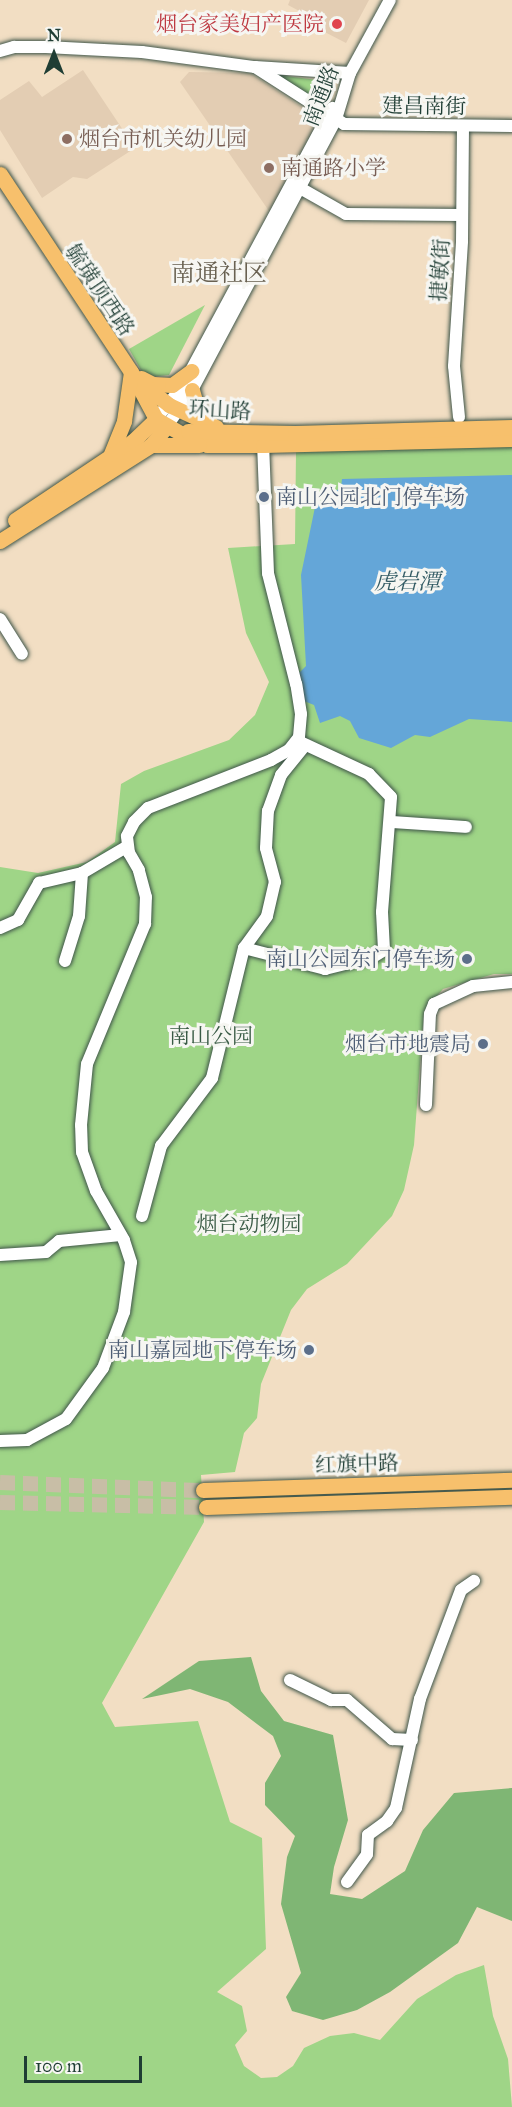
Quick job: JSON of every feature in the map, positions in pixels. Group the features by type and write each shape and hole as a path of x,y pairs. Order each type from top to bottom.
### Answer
{"main road":[{"name":"毓璜顶西路","path":"0,174 131,372 162,423"},
{"path":"110,456 124,421 131,372 162,385 180,382 191,371"},
{"name":"环山路","path":"131,372 174,408 223,430"},
{"path":"192,390 197,407 223,430"},
{"path":"152,445 162,423"},
{"path":"0,529 162,423"},
{"name":"环山路","path":"162,423 194,433 223,430 512,427"},
{"name":"环山路","path":"162,423 207,445 512,439"},
{"path":"0,541 152,445 207,445"},
{"name":"红旗中路","path":"203,1490 512,1480"},
{"name":"红旗中路","path":"206,1507 512,1497"}],"street":[{"name":"南通路","path":"174,408 192,390 300,188 350,73 390,0"},
{"path":"0,51 14,46 46,46 142,52 255,67 350,73"},
{"path":"162,423 174,408 191,371 332,117 255,67"},
{"name":"建昌南街","path":"332,117 344,124 512,126"},
{"name":"捷敏街","path":"459,417 453,366 462,215 463,126"},
{"path":"300,188 346,214 462,215"},
{"path":"142,1216 161,1146 212,1078 244,948 267,915 275,882 266,848 268,811 281,775 301,743 301,714 296,684 267,573 263,445"},
{"path":"0,619 22,654"},
{"path":"244,948 325,969 373,957 384,950 382,912 391,822 391,798 383,786 369,774 301,743"},
{"path":"0,1441 22,1442 66,1419 103,1368 124,1312 131,1262 121,1235 96,1191 82,1152 81,1125 87,1064 145,924 146,897 128,846 127,836 134,822 148,808 271,760 301,743"},
{"path":"391,822 466,827"},
{"path":"0,928 18,920 39,883 82,873 128,846"},
{"path":"65,961 79,916 82,873"},
{"path":"426,1105 430,1014 434,1005 473,986 512,982"},
{"path":"0,1255 46,1252 59,1241 121,1235"},
{"path":"347,1882 367,1854 368,1835 387,1821 396,1808 420,1699 461,1590 474,1581"},
{"path":"290,1680 331,1700 347,1700 392,1739 412,1740"}],"shaded area":[{"name":"烟台家美妇产医院","path":"290,0 369,0 346,43 315,27 318,21 288,5"},
{"name":"烟台市机关幼儿园","path":"83,70 135,148 87,179 73,177 42,198 0,130 0,100 29,81 42,97"},
{"name":"南通路小学","path":"189,72 250,73 326,123 271,214 180,82"}],"green space":[{"path":"277,75 326,81 317,103"},
{"path":"205,305 169,375 150,377 142,372 129,349"},
{"name":"南山公园","path":"512,445 512,974 494,974 443,989 424,1011 414,1145 404,1190 392,1216 347,1264 307,1289 291,1310 261,1384 257,1418 244,1433 235,1472 201,1475 204,1522 102,1703 115,1727 198,1721 230,1822 262,1838 266,1949 217,1992 242,2006 247,2031 235,2045 244,2066 261,2078 277,2077 293,2066 304,2048 330,2036 354,2033 380,2040 417,1999 456,1975 484,1965 493,2016 508,2059 512,2107 0,2107 0,867 38,873 87,862 115,842 121,784 144,771 229,740 255,715 269,682 246,633 228,548 295,544 296,451"},
{"path":"251,1657 261,1691 284,1721 333,1735 348,1820 334,1867 330,1894 362,1899 405,1871 423,1830 454,1793 512,1788 512,1921 477,1907 458,1943 390,1992 357,2010 323,2020 292,2011 286,1997 301,1973 281,1904 287,1857 295,1836 265,1805 265,1783 281,1756 273,1736 228,1702 190,1689 142,1699 199,1661"}],"water":[{"name":"虎岩潭","path":"512,475 512,722 469,719 430,737 415,735 391,748 359,738 350,721 340,716 320,723 314,705 304,701 297,675 306,666 301,575 315,507 341,487 342,479"}],"tunnel":[{"path":"0,1482 203,1490"},
{"path":"0,1502 206,1507"}],"place":[{"name":"烟台家美妇产医院","path":"337,24"},
{"name":"烟台市机关幼儿园","path":"67,139"},
{"name":"南通路小学","path":"269,168"},
{"name":"南山公园北门停车场","path":"264,497"},
{"name":"南山公园东门停车场","path":"467,959"},
{"name":"烟台市地震局","path":"483,1044"},
{"name":"南山嘉园地下停车场","path":"309,1350"}],"district":[{"name":"南通社区","path":"219,274"}],"park label":[{"name":"烟台动物园","path":"249,1224"}]}
